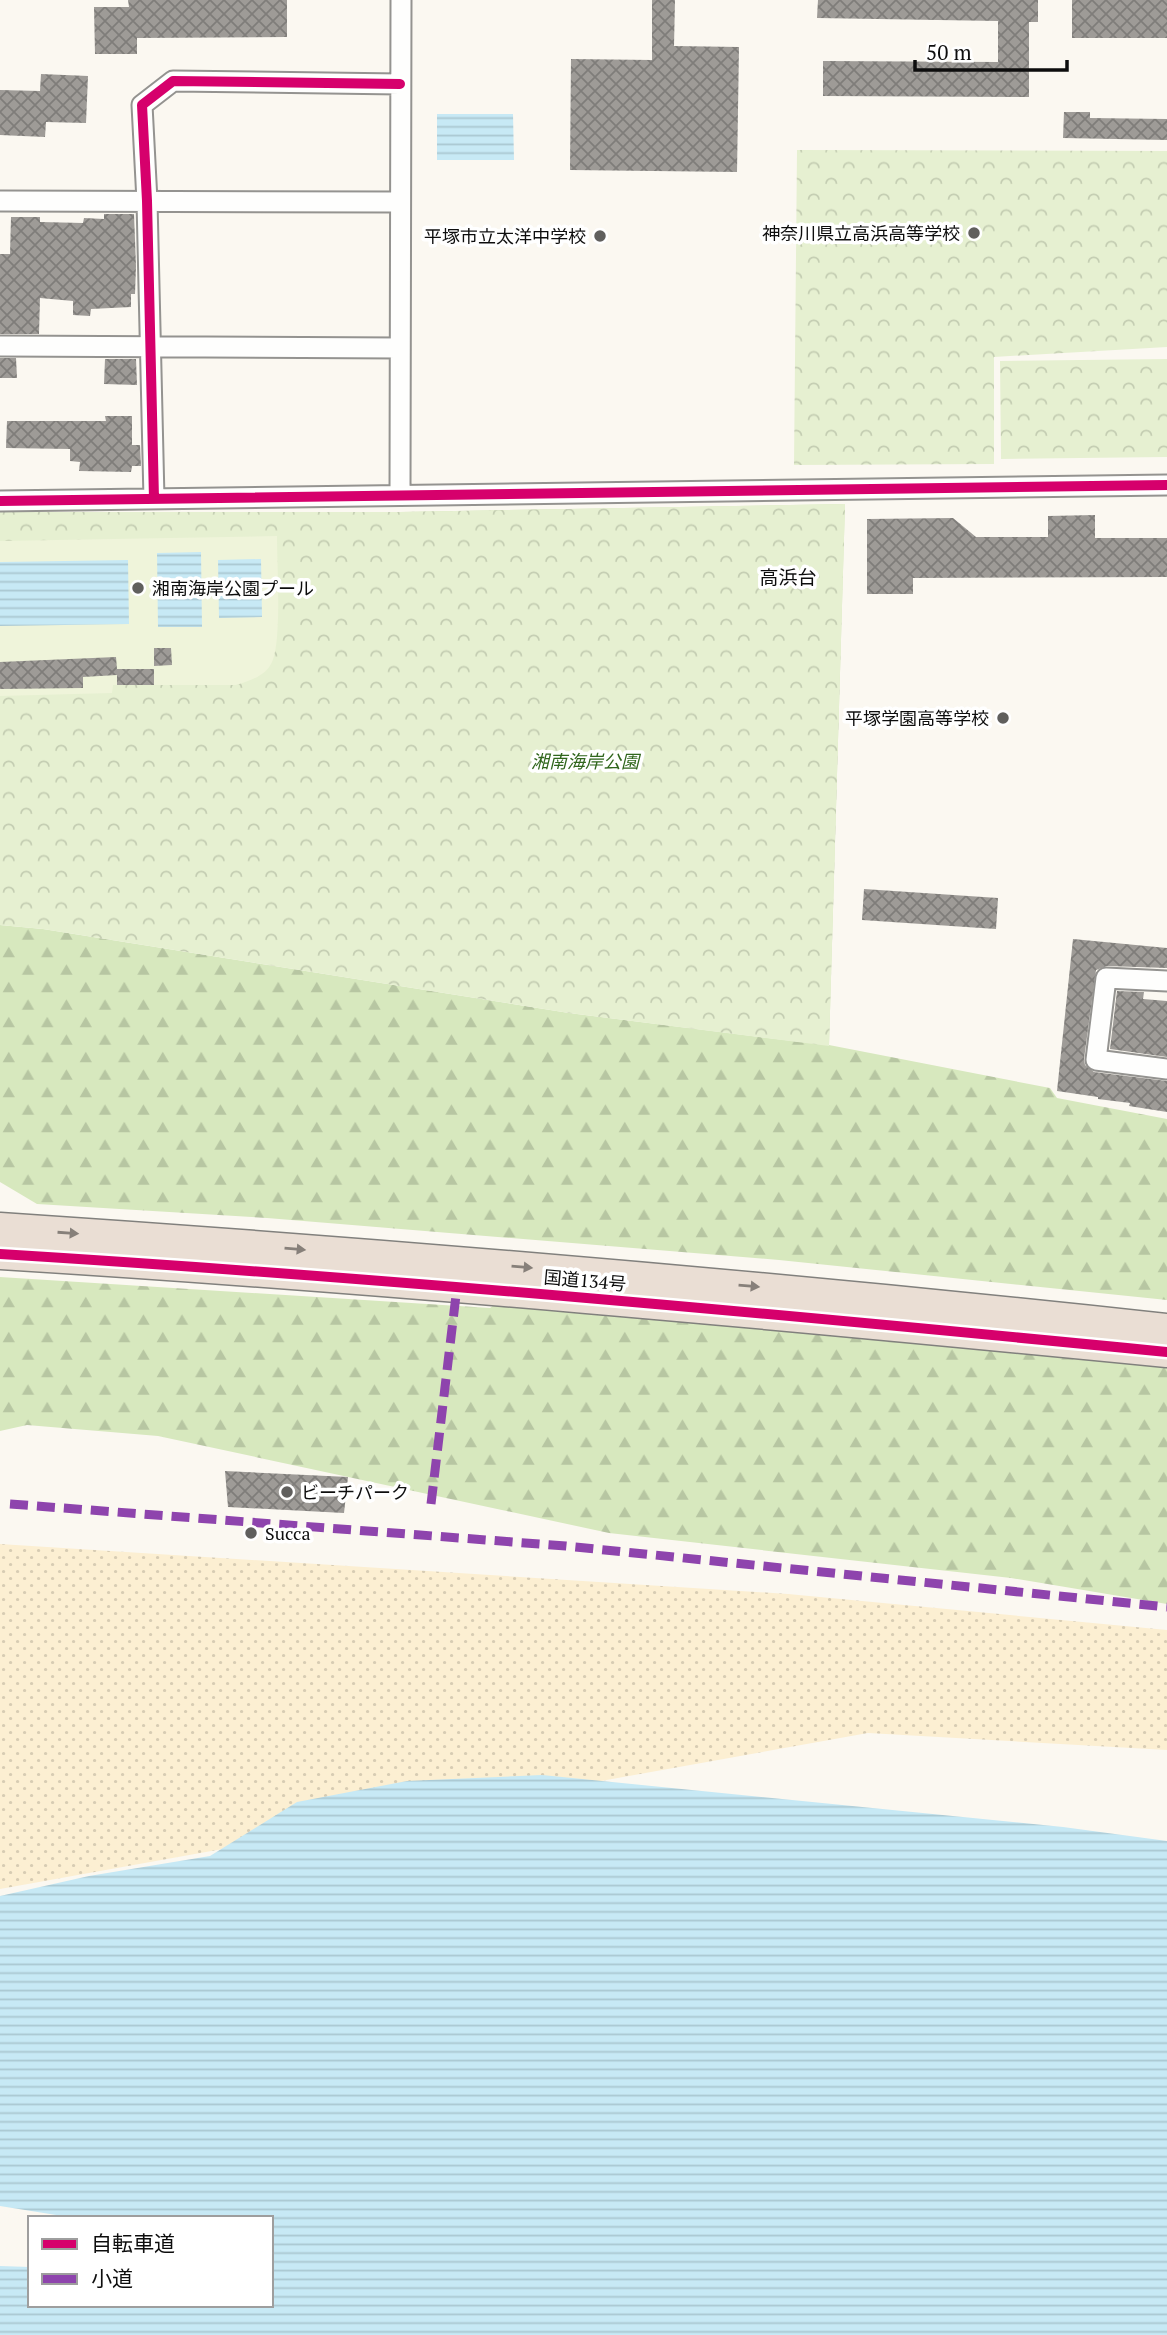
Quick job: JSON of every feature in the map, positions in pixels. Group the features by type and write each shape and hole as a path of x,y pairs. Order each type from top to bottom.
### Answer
{"highway":[{"name":"国道134号","path":"0,1228 239,1244 681,1280 1167,1329"},
{"name":"国道134号","path":"0,1254 237,1269 706,1308 1167,1352"}],"street":[{"path":"400,495 401,0"},
{"path":"155,499 142,105 173,81 401,84"},
{"path":"0,201 400,202"},
{"path":"0,346 400,348"},
{"path":"0,500 1167,485"},
{"path":"1167,981 1106,978 1096,1060 1167,1069"}],"green space":[{"path":"797,150 1167,151 1167,347 994,357 994,464 794,465"},
{"path":"1167,359 1167,457 1001,459 1000,361"},
{"path":"845,504 829,1045 1050,1088 1057,1098 1167,1119 1167,1300 779,1260 267,1218 37,1204 0,1182 0,925 43,929 569,1013 801,1042 819,1010 0,512 400,512"},
{"name":"湘南海岸公園","path":"845,504 829,1046 569,1013 43,929 0,925 0,512 400,512"},
{"name":"湘南海岸公園プール","path":"277,536 278,620 275,652 269,667 257,677 236,685 113,685 112,693 0,696 0,541"},
{"path":"0,1277 490,1308 512,1292 1167,1366 1167,1604 1011,1578 609,1533 158,1436 27,1425 0,1431"}],"sand":[{"path":"0,1544 788,1594 1167,1630 1167,1750 868,1733 0,1889"}],"water":[{"path":"437,114 513,114 514,160 437,160"},
{"path":"201,552 202,627 158,627 157,553"},
{"path":"261,559 262,617 219,618 218,560"},
{"path":"128,560 129,624 0,626 0,562"},
{"path":"542,1775 1063,1827 1167,1841 1167,2335 0,2335 0,1896 89,1876 210,1856 297,1802 407,1781"}],"pier":[{"path":"0,2206 62,2216 28,2216 28,2267 0,2266"}],"building":[{"path":"128,0 287,0 287,37 137,38 137,54 95,54 94,7 129,7"},
{"path":"652,0 675,0 674,46 739,47 737,172 570,170 571,59 652,60"},
{"path":"818,0 1038,0 1038,22 1029,22 1029,97 823,96 823,61 998,62 998,21 817,18"},
{"path":"1072,0 1167,0 1167,38 1072,38"},
{"path":"41,74 88,76 86,123 46,122 45,137 0,135 0,90 40,91"},
{"path":"1064,112 1090,112 1090,118 1167,119 1167,140 1063,138"},
{"path":"104,214 134,214 136,266 135,294 131,294 131,307 91,309 90,316 73,315 73,301 40,298 39,334 0,334 0,254 10,254 11,217 40,217 40,222 83,223 84,218 104,219"},
{"path":"0,358 16,358 17,378 0,378"},
{"path":"105,359 136,359 137,385 104,384"},
{"path":"105,416 132,416 132,445 140,445 141,466 132,466 131,472 79,471 80,462 70,461 70,449 6,448 7,421 106,421"},
{"path":"1095,515 1095,538 1167,538 1167,577 913,578 913,594 867,594 867,519 953,518 976,537 1048,537 1048,516"},
{"path":"154,648 171,648 172,665 154,666"},
{"path":"116,657 117,669 154,669 154,685 117,685 117,675 83,677 83,688 0,689 0,662"},
{"path":"864,889 998,898 996,929 862,920"},
{"path":"1073,939 1167,948 1167,968 1107,966 1096,970 1084,1059 1085,1065 1094,1072 1167,1081 1167,1112 1057,1091"},
{"path":"1117,991 1144,992 1143,999 1167,1001 1167,1057 1110,1049"},
{"name":"ビーチパーク","path":"225,1471 348,1477 344,1513 228,1507"}],"marked path":[{"path":"431,1504 457,1287"},
{"path":"10,1504 566,1546 1167,1607"}],"cycle path":[{"path":"154,499 142,105 173,81 400,84"},
{"path":"0,501 1167,485"},
{"path":"0,1254 584,1298 1167,1352"}],"place":[{"name":"神奈川県立高浜高等学校","path":"974,233"},
{"name":"平塚市立太洋中学校","path":"600,236"},
{"name":"湘南海岸公園プール","path":"138,588"},
{"name":"平塚学園高等学校","path":"1003,718"},
{"name":"ビーチパーク","path":"287,1492"},
{"name":"Succa","path":"251,1533"}],"district":[{"name":"高浜台","path":"788,576"}]}
